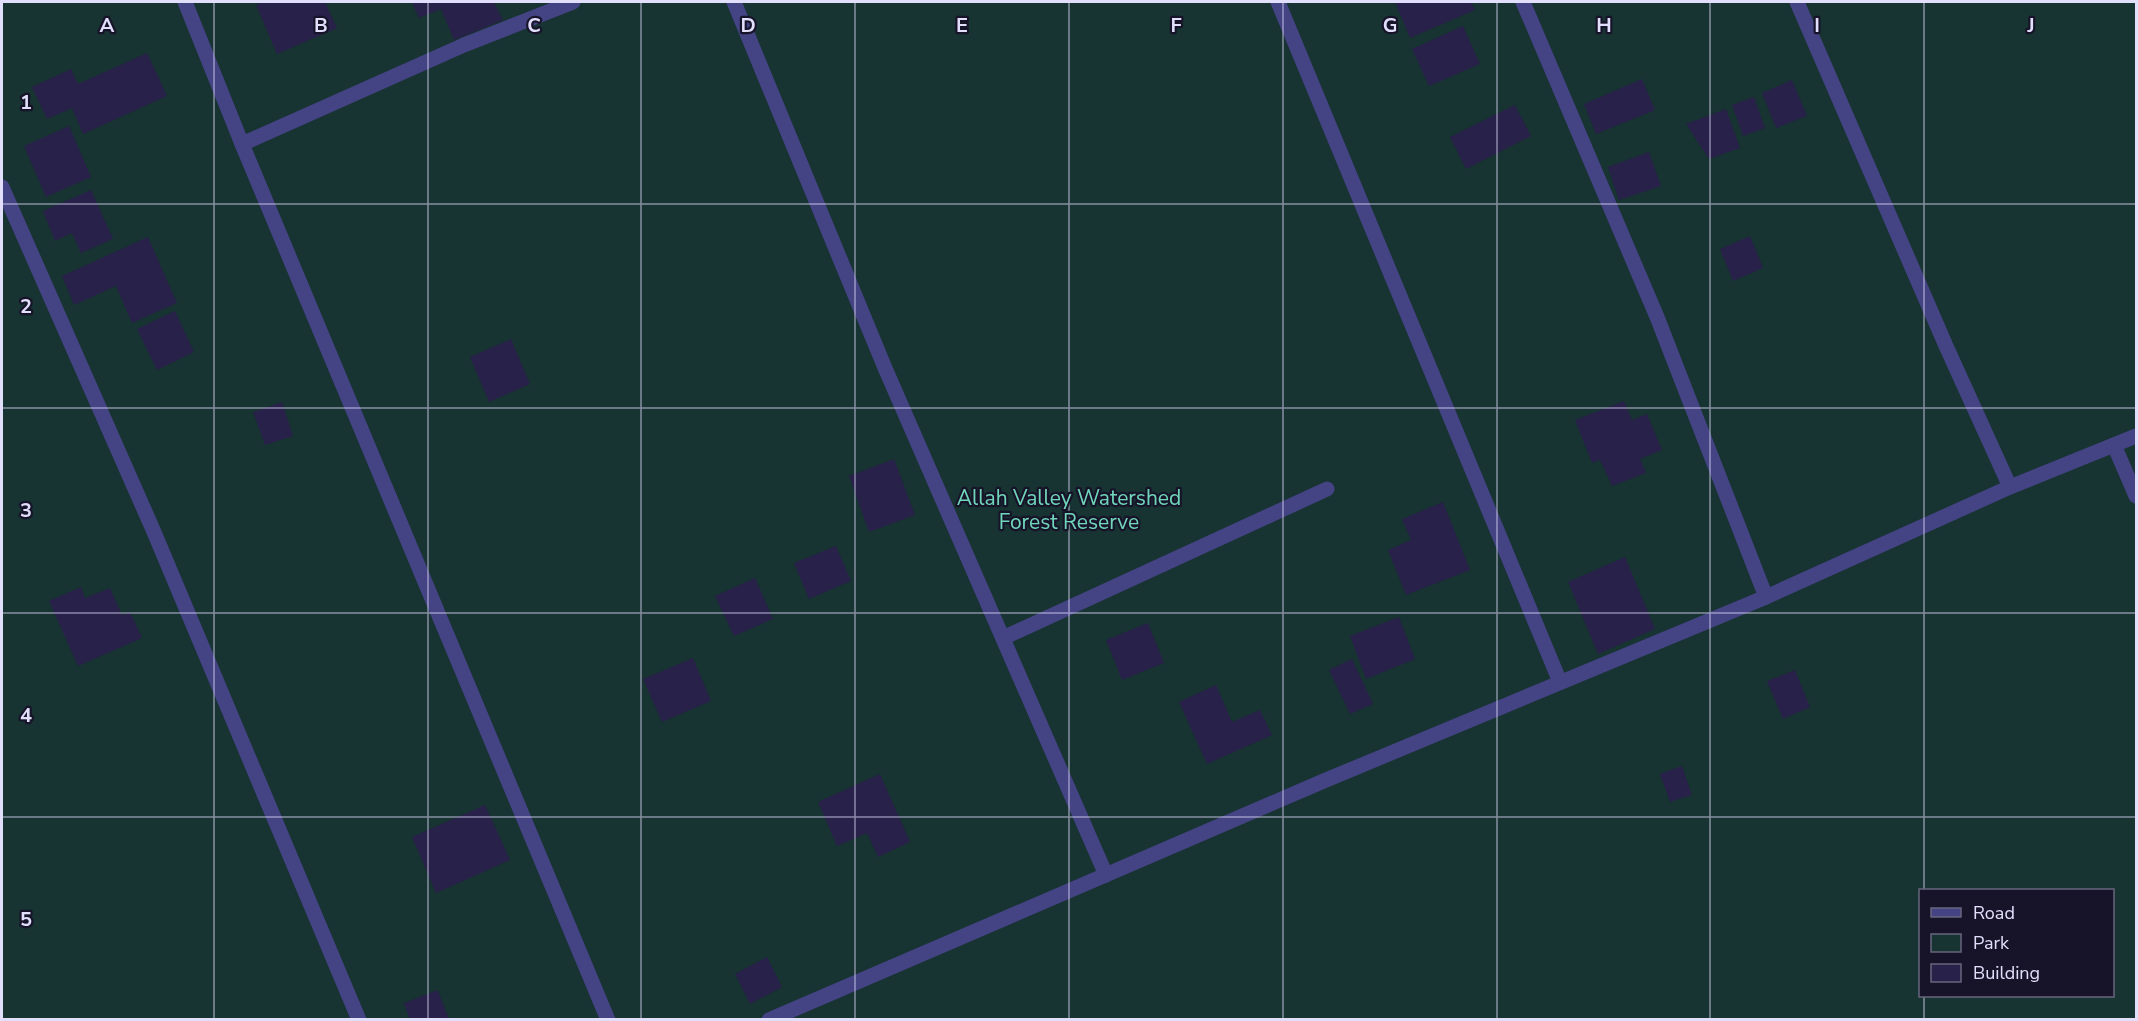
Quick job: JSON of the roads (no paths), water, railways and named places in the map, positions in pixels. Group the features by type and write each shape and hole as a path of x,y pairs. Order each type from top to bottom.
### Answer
{"street":[{"path":"185,2 242,144 608,1020"},
{"path":"242,144 464,45 573,2"},
{"path":"734,2 885,368 1106,875"},
{"path":"1278,2 1560,682"},
{"path":"1523,2 1657,317 1766,597"},
{"path":"1797,2 1946,346 2010,487"},
{"path":"2,187 154,532 359,1020"},
{"path":"769,1020 1560,682 1766,597 2010,487 2136,436"},
{"path":"2114,445 2136,496"},
{"path":"1003,638 1327,489"}],"park label":[{"name":"Allah Valley Watershed Forest Reserve","path":"1069,510"}]}
